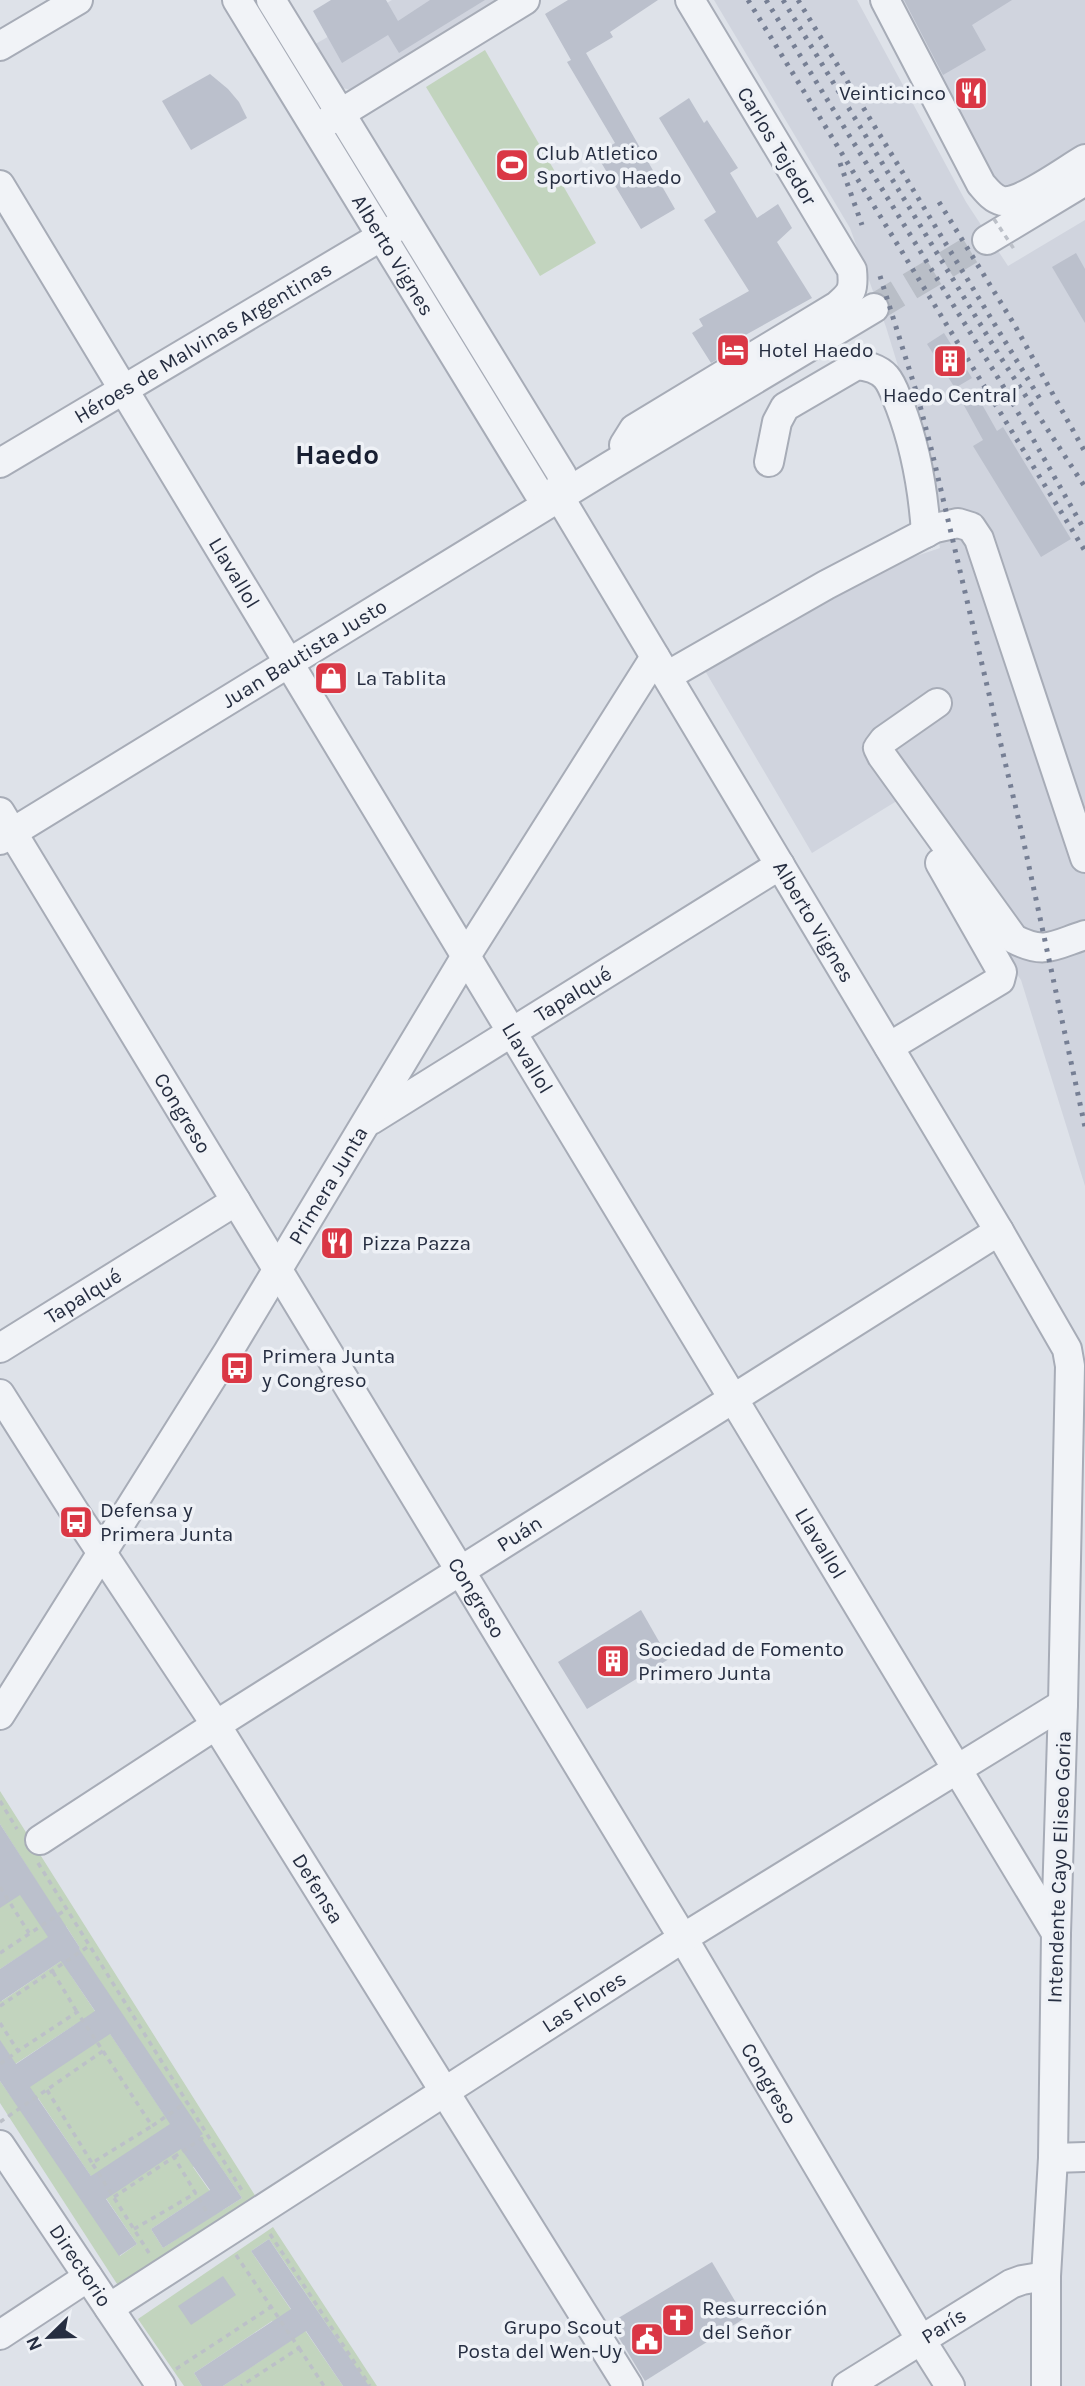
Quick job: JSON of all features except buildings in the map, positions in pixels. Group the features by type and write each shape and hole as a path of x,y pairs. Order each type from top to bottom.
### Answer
{"street":[{"path":"0,46 78,0"},
{"name":"Alberto Vignes","path":"237,0 538,492 560,498"},
{"name":"Alberto Vignes","path":"271,0 562,475 560,498 1067,1349"},
{"path":"316,128 525,0"},
{"name":"Carlos Tejedor","path":"690,0 852,270 853,283 862,301"},
{"path":"885,0 981,184 990,194 994,220"},
{"path":"994,220 1015,200 1085,159"},
{"path":"994,220 1085,181"},
{"name":"Llavallol","path":"0,185 1056,1933"},
{"name":"Héroes de Malvinas Argentinas","path":"0,463 406,222"},
{"name":"Juan Bautista Justo","path":"4,828 288,665 661,436 862,301"},
{"name":"Juan Bautista Justo","path":"610,466 635,429 837,306 862,301"},
{"path":"769,462 777,422 785,407 857,365 876,369 886,377 894,391 912,438 924,497 926,533"},
{"path":"661,666 935,528 958,523 971,527 979,539 1085,858"},
{"name":"Primera Junta","path":"0,1715 278,1269 466,956 661,666"},
{"path":"937,703 884,740 878,748 882,756 1014,939 1040,949 1085,935"},
{"name":"Congreso","path":"4,828 278,1269 683,1938 950,2386"},
{"path":"889,1047 1000,980 1002,972 934,853"},
{"name":"Tapalqué","path":"366,1123 780,865"},
{"name":"Tapalqué","path":"0,1348 236,1201"},
{"name":"Puán","path":"31,1843 999,1231"},
{"name":"Intendente Cayo Eliseo Goria","path":"1046,2386 1046,2276 1053,2158 1063,1704 1069,1366 1067,1349"},
{"name":"Defensa","path":"0,1394 216,1725 628,2386"},
{"name":"Las Flores","path":"109,2308 683,1938 1063,1704"},
{"name":"Directorio","path":"0,2145 159,2383"},
{"path":"1053,2158 1085,2157"},
{"name":"París","path":"847,2386 1011,2284 1046,2276"},
{"path":"0,2335 88,2277"}],"path":[{"path":"994,220 1014,249"},
{"path":"0,1801 31,1843 67,1909 256,2213 370,2386"},
{"path":"0,1887 29,1933"},
{"path":"0,1953 67,1909"},
{"path":"0,2006 89,1945"},
{"path":"52,1971 152,2126"},
{"path":"0,2064 77,2012"},
{"path":"0,2023 18,2051"},
{"path":"0,2122 103,2051"},
{"path":"47,2090 162,2273"},
{"path":"92,2163 187,2102"},
{"path":"114,2197 208,2135"},
{"path":"174,2157 222,2235 324,2386"},
{"path":"134,2229 196,2193"},
{"path":"159,2383 271,2307"},
{"path":"240,2386 299,2348"}],"shaded area":[{"path":"392,0 498,0 351,90 338,87 312,46"},
{"path":"714,0 857,0 966,202 1008,266 1085,220 1085,1186 1021,980 900,799 812,853 701,664 884,567 940,548 923,447 886,327 850,228"},
{"path":"897,0 1085,0 1085,154 1003,192 991,179"}],"green space":[{"name":"Club Atletico Sportivo Haedo","path":"485,50 596,243 540,276 426,87"},
{"path":"0,1791 256,2197 119,2287 0,2103 0,2081 12,2098 76,2024 0,2074 0,1999 2,2001 80,1948 66,1926 0,1969 0,1864 54,1909 0,1824","holes":["70,1974 180,2103 163,2113","38,2098 137,2244 120,2256 21,2110","212,2154 242,2198 223,2210 193,2167","195,2200 207,2219 163,2248 151,2229"]},
{"path":"273,2227 377,2386 366,2386 269,2239 251,2251 343,2386 223,2386 287,2343 272,2321 194,2373 202,2386 184,2386 138,2319"}],"tunnel":[{"path":"874,308 987,240"}],"railway":[{"path":"748,0 1085,551"},
{"path":"766,0 1003,386 1085,531"},
{"path":"783,0 999,355 1085,487"},
{"path":"798,0 1043,404"},
{"path":"840,163 862,225"},
{"path":"939,202 1014,324 1085,452"},
{"path":"880,276 932,452 1022,834 1085,1127"}],"place":[{"name":"Veinticinco","path":"971,93"},
{"name":"Club Atletico Sportivo Haedo","path":"512,165"},
{"name":"Hotel Haedo","path":"733,350"},
{"name":"Haedo Central","path":"950,361"},
{"name":"La Tablita","path":"331,678"},
{"name":"Pizza Pazza","path":"337,1243"},
{"name":"Primera Junta y Congreso","path":"237,1368"},
{"name":"Defensa y Primera Junta","path":"76,1522"},
{"name":"Sociedad de Fomento Primero Junta","path":"613,1661"},
{"name":"Resurrección del Señor","path":"678,2320"},
{"name":"Grupo Scout Posta del Wen-Uy","path":"647,2339"}],"district":[{"name":"Haedo","path":"337,454"}]}
